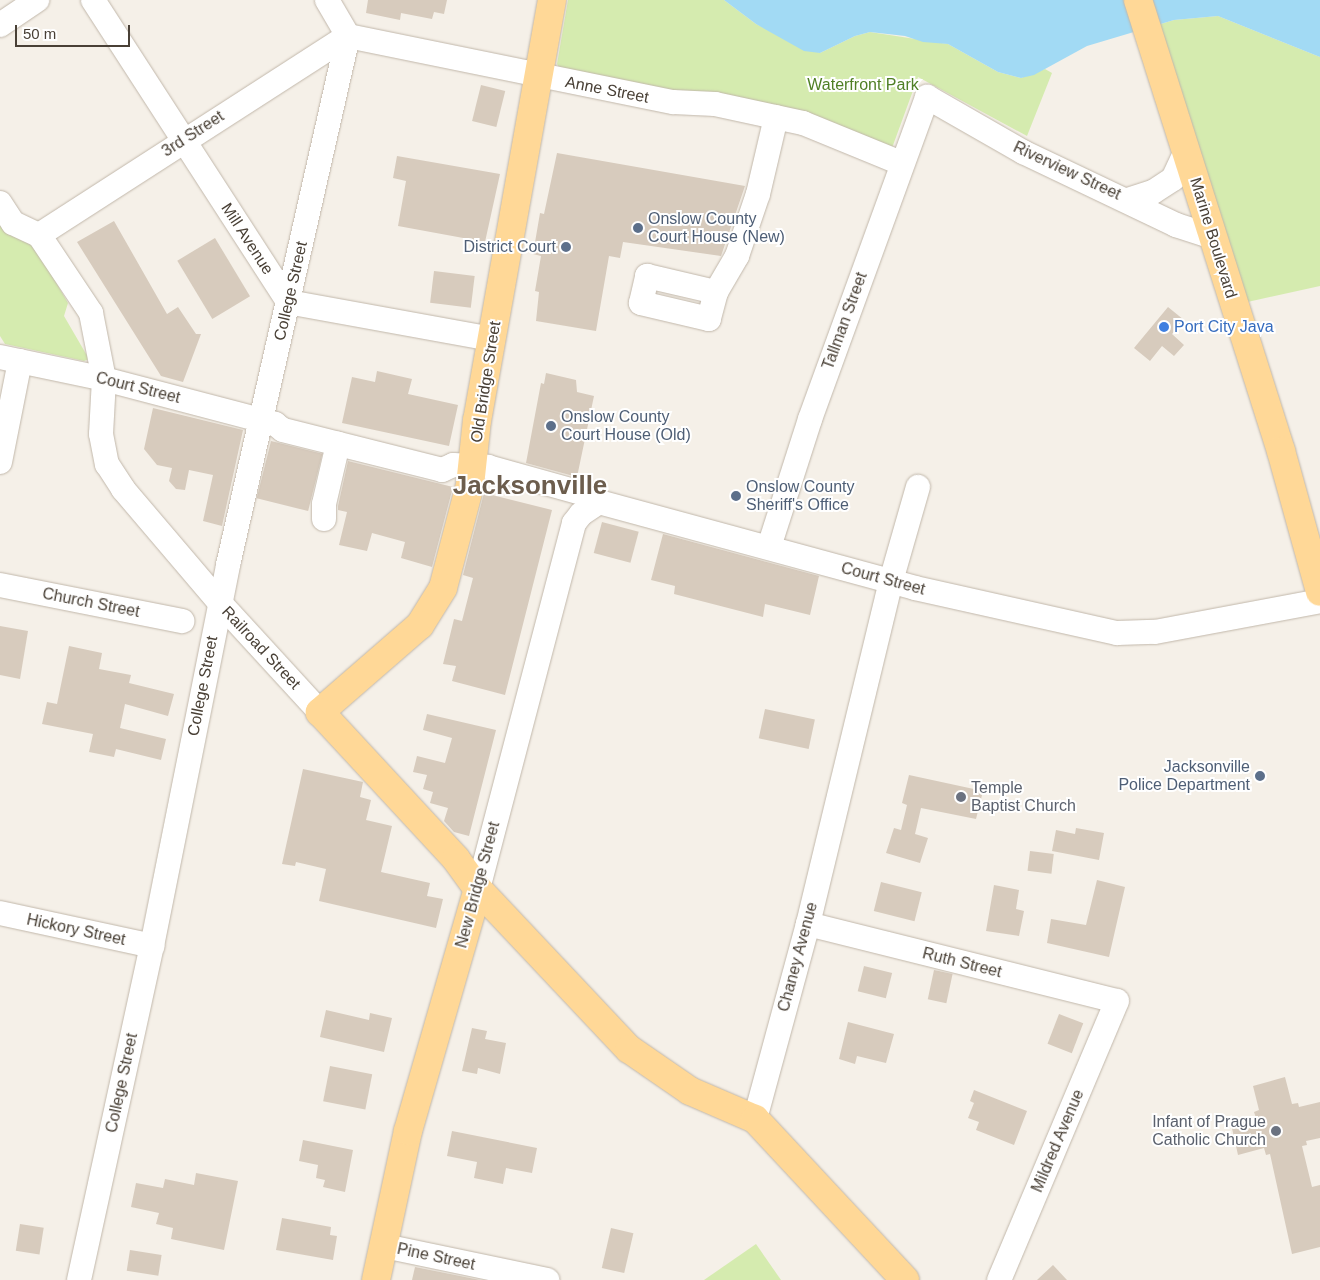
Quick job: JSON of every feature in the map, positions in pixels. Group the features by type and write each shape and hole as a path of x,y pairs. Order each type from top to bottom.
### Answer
{"main road":[{"name":"Old Bridge Street","path":"320,712 430,613 449,571 463,466 476,425 540,77 552,0"},
{"name":"Marine Boulevard","path":"1138,0 1281,451 1320,592"},
{"name":"Railroad Street","path":"320,712 456,859 478,889 629,1048 690,1091 755,1119"},
{"name":"New Bridge Street","path":"376,1280 408,1131 478,889"},
{"path":"755,1119 904,1280"}],"street":[{"path":"0,25 37,0"},
{"name":"Mill Avenue","path":"94,0 288,302"},
{"path":"327,0 348,36"},
{"name":"3rd Street","path":"39,235 183,140 348,36"},
{"name":"Anne Street","path":"348,36 540,77 673,102 715,104 803,123 902,163"},
{"name":"College Street","path":"79,1280 152,946 220,603 268,422 288,302 348,36"},
{"name":"Tallman Street","path":"769,548 810,419 927,97"},
{"name":"Riverview Street","path":"927,97 1023,152 1128,200 1176,225 1212,237"},
{"path":"716,292 738,256 758,194 776,117"},
{"path":"1128,200 1153,192 1172,179 1186,151"},
{"path":"0,203 13,223 39,235"},
{"name":"Railroad Street","path":"39,235 91,313 104,379 101,434 108,464 124,489 220,603 320,712"},
{"path":"288,302 492,339"},
{"path":"0,462 7,356"},
{"name":"Court Street","path":"7,356 104,379 268,422 283,430 442,470 463,466 488,467 592,496 599,502 891,581 1117,634 1155,632 1320,601"},
{"name":"Court Street","path":"268,422 286,420 446,458 463,466"},
{"path":"324,519 324,504 338,444"},
{"name":"Chaney Avenue","path":"755,1119 808,924 891,581 918,487"},
{"name":"New Bridge Street","path":"478,889 574,523 581,514 599,502"},
{"name":"Church Street","path":"0,585 182,621"},
{"name":"Hickory Street","path":"0,913 152,946"},
{"name":"Ruth Street","path":"808,924 1117,1001"},
{"name":"Mildred Avenue","path":"999,1280 1117,1001"},
{"name":"Pine Street","path":"384,1246 546,1280"}],"green space":[{"name":"Waterfront Park","path":"568,0 724,0 756,24 820,53 855,36 870,32 948,44 998,72 1021,78 1045,69 1052,73 1027,136 918,77 892,148 719,94 661,89 560,69 557,64"},
{"path":"1218,16 1320,57 1320,286 1234,305 1147,28 1174,20"},
{"path":"0,217 29,235 68,303 64,316 89,359 84,361 5,344 0,336"},
{"path":"756,1244 781,1280 704,1280"}],"water":[{"path":"724,0 1320,0 1320,57 1218,16 1174,20 1087,46 1034,75 1021,78 998,72 948,44 923,42 905,36 870,32 855,36 820,53 804,51 756,24"}],"building":[{"path":"368,0 447,0 444,14 434,12 432,19 401,13 400,20 366,13"},
{"path":"481,85 505,91 496,127 472,121"},
{"name":"Onslow County Court House (New)","path":"557,153 745,186 721,256 623,242 620,258 609,256 596,331 536,321 539,292 535,291 541,256 533,254 540,213 544,214"},
{"path":"397,156 500,174 485,242 398,226 406,181 393,178"},
{"path":"114,221 167,314 178,307 196,334 201,334 183,382 161,376 77,242"},
{"path":"215,238 250,296 212,319 177,261"},
{"path":"434,271 475,276 471,308 430,303"},
{"name":"Port City Java","path":"1168,307 1184,320 1172,334 1184,345 1174,356 1162,346 1150,361 1134,348"},
{"path":"377,371 412,379 408,394 458,405 449,446 342,423 352,377 375,382"},
{"name":"Onslow County Court House (Old)","path":"546,373 576,380 577,392 594,396 577,477 526,463 541,383 544,384"},
{"path":"153,408 243,430 222,526 203,521 213,475 189,470 185,490 176,489 169,481 172,468 157,465 144,449"},
{"path":"271,441 322,454 308,511 257,498"},
{"path":"348,461 453,487 432,567 401,558 405,542 372,533 367,551 339,545 347,512 338,510 338,506"},
{"path":"484,493 552,510 505,695 452,681 456,666 443,664 454,619 462,621 473,578 463,575"},
{"path":"602,522 639,532 630,563 594,553"},
{"path":"663,534 819,576 810,615 765,604 763,617 674,594 675,586 651,580"},
{"path":"0,626 28,631 20,679 0,675"},
{"path":"69,646 102,653 99,669 131,675 129,683 174,694 168,716 125,704 120,728 166,739 161,760 116,749 114,757 89,752 93,734 42,724 47,702 57,704"},
{"path":"765,709 815,720 809,749 759,738"},
{"path":"427,714 496,730 469,836 454,832 444,821 448,808 430,803 433,792 423,789 427,775 413,772 417,756 445,763 452,738 423,730"},
{"path":"303,769 363,782 360,797 371,800 366,820 392,826 381,872 430,883 427,896 443,899 436,928 319,901 326,869 296,862 295,866 282,864"},
{"path":"909,775 983,791 976,819 921,808 915,834 928,838 920,863 886,853 894,828 901,830 907,805 902,803"},
{"path":"1076,828 1104,833 1099,860 1052,851 1056,830 1075,834"},
{"path":"1030,851 1054,854 1051,874 1028,871"},
{"path":"1097,880 1125,887 1109,957 1047,943 1051,919 1086,925"},
{"path":"881,882 922,892 914,921 874,911"},
{"path":"994,885 1019,890 1016,909 1024,911 1019,936 986,931"},
{"path":"864,966 892,973 886,998 858,991"},
{"path":"934,970 953,974 946,1003 928,999"},
{"path":"326,1010 369,1020 370,1013 392,1018 384,1052 320,1037"},
{"path":"1059,1014 1083,1023 1072,1053 1048,1044"},
{"path":"848,1022 894,1034 886,1063 857,1056 855,1064 839,1059"},
{"path":"472,1028 487,1031 485,1039 506,1043 500,1074 478,1068 477,1074 462,1071"},
{"path":"330,1066 372,1074 365,1110 323,1101"},
{"name":"Infant of Prague Catholic Church","path":"1285,1077 1292,1104 1298,1103 1299,1107 1320,1102 1320,1138 1306,1141 1307,1145 1302,1146 1312,1187 1320,1185 1320,1247 1292,1254 1270,1154 1266,1155 1264,1148 1238,1155 1231,1124 1256,1118 1254,1112 1259,1110 1253,1086"},
{"path":"974,1090 1027,1111 1014,1145 976,1130 979,1122 968,1118 974,1103 970,1101"},
{"path":"452,1131 537,1148 532,1173 506,1168 503,1184 474,1178 477,1162 447,1156"},
{"path":"303,1140 353,1150 345,1192 323,1187 325,1180 316,1178 318,1165 299,1161"},
{"path":"196,1173 238,1181 224,1250 171,1239 173,1228 156,1224 159,1213 131,1207 136,1183 163,1188 165,1179 194,1185"},
{"path":"282,1218 331,1227 330,1235 337,1236 333,1260 276,1250"},
{"path":"20,1224 44,1228 39,1254 16,1251"},
{"path":"611,1228 633,1233 624,1273 602,1268"},
{"path":"130,1250 162,1255 158,1276 127,1271"},
{"path":"1053,1265 1067,1280 1037,1280"},
{"path":"415,1267 480,1280 412,1280"}],"place":[{"name":"Onslow County Court House (New)","path":"638,228"},
{"name":"District Court","path":"566,247"},
{"name":"Port City Java","path":"1164,327"},
{"name":"Onslow County Court House (Old)","path":"551,426"},
{"name":"Onslow County Sheriff's Office","path":"736,496"},
{"name":"Jacksonville Police Department","path":"1260,776"},
{"name":"Temple Baptist Church","path":"961,797"},
{"name":"Infant of Prague Catholic Church","path":"1276,1131"}],"district":[{"name":"Jacksonville","path":"530,486"}]}
